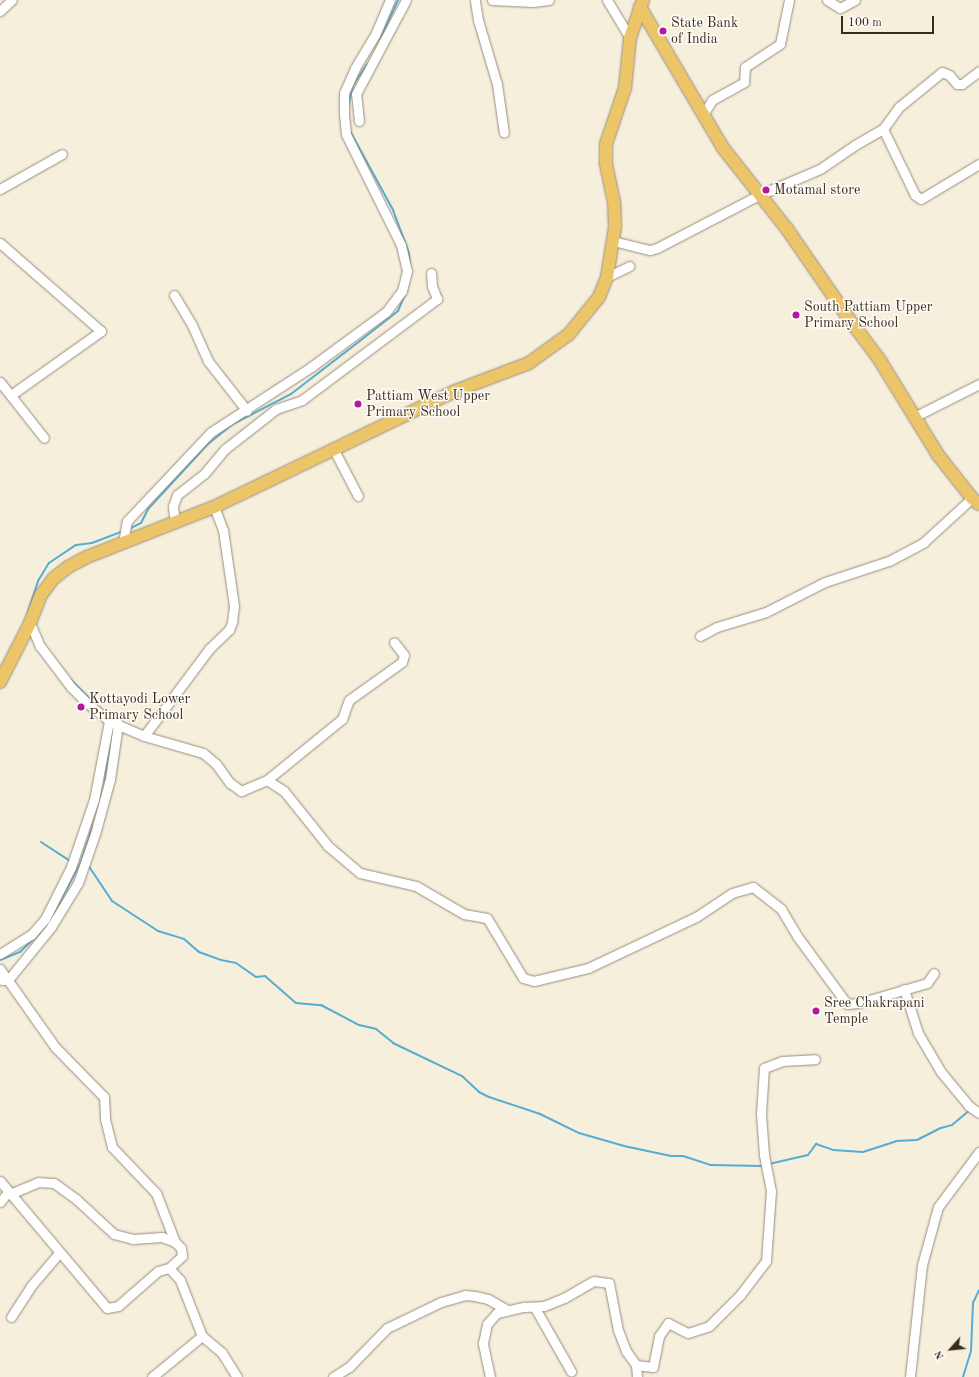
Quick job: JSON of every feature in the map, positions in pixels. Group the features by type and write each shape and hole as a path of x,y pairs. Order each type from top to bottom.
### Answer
{"main road":[{"path":"0,682 30,623 41,595 54,578 87,557 214,507 333,448 455,391 529,363 549,351 569,334 599,298 607,277 614,241 614,202 606,163 606,144 625,88 630,38 641,4"},
{"path":"641,4 723,148 759,195 788,229 849,319 879,359 938,455 975,501"}],"street":[{"path":"0,11 12,0"},
{"path":"123,543 127,521 211,432 247,411 386,312 402,291 407,271 402,245 346,134 344,115 344,93 355,68 375,35 390,0"},
{"path":"359,121 356,94 406,0"},
{"path":"487,0 475,0 478,20 497,84 504,132"},
{"path":"492,0 533,2 549,0"},
{"path":"607,0 630,38"},
{"path":"704,115 712,100 744,82 745,67 780,44 789,0"},
{"path":"827,0 840,8 855,0"},
{"path":"614,241 650,250 657,248 759,195 820,169 854,145 883,129 900,107 942,72 949,75 957,84 962,84 979,71"},
{"path":"883,129 915,195 921,199 979,164"},
{"path":"0,189 62,154"},
{"path":"0,243 101,331 11,395"},
{"path":"607,277 630,266"},
{"path":"175,522 173,506 177,495 204,474 225,449 276,409 302,400 437,299 432,286 431,273"},
{"path":"174,295 192,325 208,362 247,411"},
{"path":"0,382 44,438"},
{"path":"914,417 979,384"},
{"path":"333,448 358,496"},
{"path":"700,636 717,627 766,612 825,582 894,559 924,542 975,501"},
{"path":"144,736 209,649 229,630 232,622 234,606 223,530 214,507"},
{"path":"30,623 40,646 71,687 87,704 109,721 144,736 203,753 216,764 230,783 241,791 267,780 342,719 349,700 402,662 404,655 394,642"},
{"path":"0,954 31,934 45,919 71,867 94,800 109,721"},
{"path":"4,980 51,927 78,883 96,834 110,779 118,724"},
{"path":"267,780 284,791 328,846 360,873 416,886 454,906 464,914 487,918 523,978 534,982 588,968 678,926 732,893 753,887 781,909 797,936 847,1004 859,1003 927,983 934,973"},
{"path":"0,969 4,980 55,1047 104,1097 105,1119 112,1147 156,1193 175,1242 181,1248 182,1256 169,1268 158,1272 118,1306 107,1308 59,1253 0,1181"},
{"path":"904,989 918,1033 941,1072 969,1106 979,1113"},
{"path":"636,1365 654,1367 659,1336 668,1323 688,1333 709,1326 740,1295 766,1262 771,1191 764,1155 761,1114 764,1068 782,1061 815,1059"},
{"path":"910,1377 922,1265 938,1207 979,1152"},
{"path":"0,1202 9,1193 38,1182 54,1183 76,1199 114,1234 133,1239 162,1237 175,1242"},
{"path":"11,1317 31,1286 59,1253"},
{"path":"169,1268 180,1280 202,1336 222,1353 237,1377"},
{"path":"490,1377 485,1361 484,1336 488,1324 497,1313 506,1310 535,1308 564,1298 594,1281 609,1283 618,1330 626,1352 636,1365 637,1377"},
{"path":"333,1377 349,1367 387,1328 441,1302 464,1295 475,1296 488,1299 506,1310"},
{"path":"535,1308 570,1371"},
{"path":"152,1377 202,1336"}],"waterway":[{"path":"380,39 398,0"},
{"path":"348,107 353,85 367,64"},
{"path":"350,131 393,210 409,253 411,274"},
{"path":"129,529 141,523 148,509 208,444 233,424 291,394 356,344 398,311 407,290"},
{"path":"28,612 38,581 49,563 76,545 92,543 121,532"},
{"path":"70,679 94,703"},
{"path":"97,706 106,713"},
{"path":"105,780 113,726"},
{"path":"0,960 20,952 40,933 52,917 81,862 93,826"},
{"path":"41,842 70,861"},
{"path":"88,865 112,901 158,931 184,939 199,952 221,960 236,963 256,977 265,976 296,1003 321,1005 359,1025 376,1029 393,1043 462,1076 479,1092 489,1097 540,1114 579,1133 624,1146 671,1156 683,1156 710,1165 763,1166"},
{"path":"769,1164 808,1155 816,1144 833,1150 863,1152 896,1141 917,1140 941,1128 952,1125 970,1110"},
{"path":"963,1377 971,1351 973,1303 979,1290"}],"place":[{"name":"State Bank of India","path":"663,31"},
{"name":"Motamal store","path":"766,190"},
{"name":"South Pattiam Upper Primary School","path":"796,315"},
{"name":"Pattiam West Upper Primary School","path":"358,404"},
{"name":"Kottayodi Lower Primary School","path":"81,707"},
{"name":"Sree Chakrapani Temple","path":"816,1011"}]}
